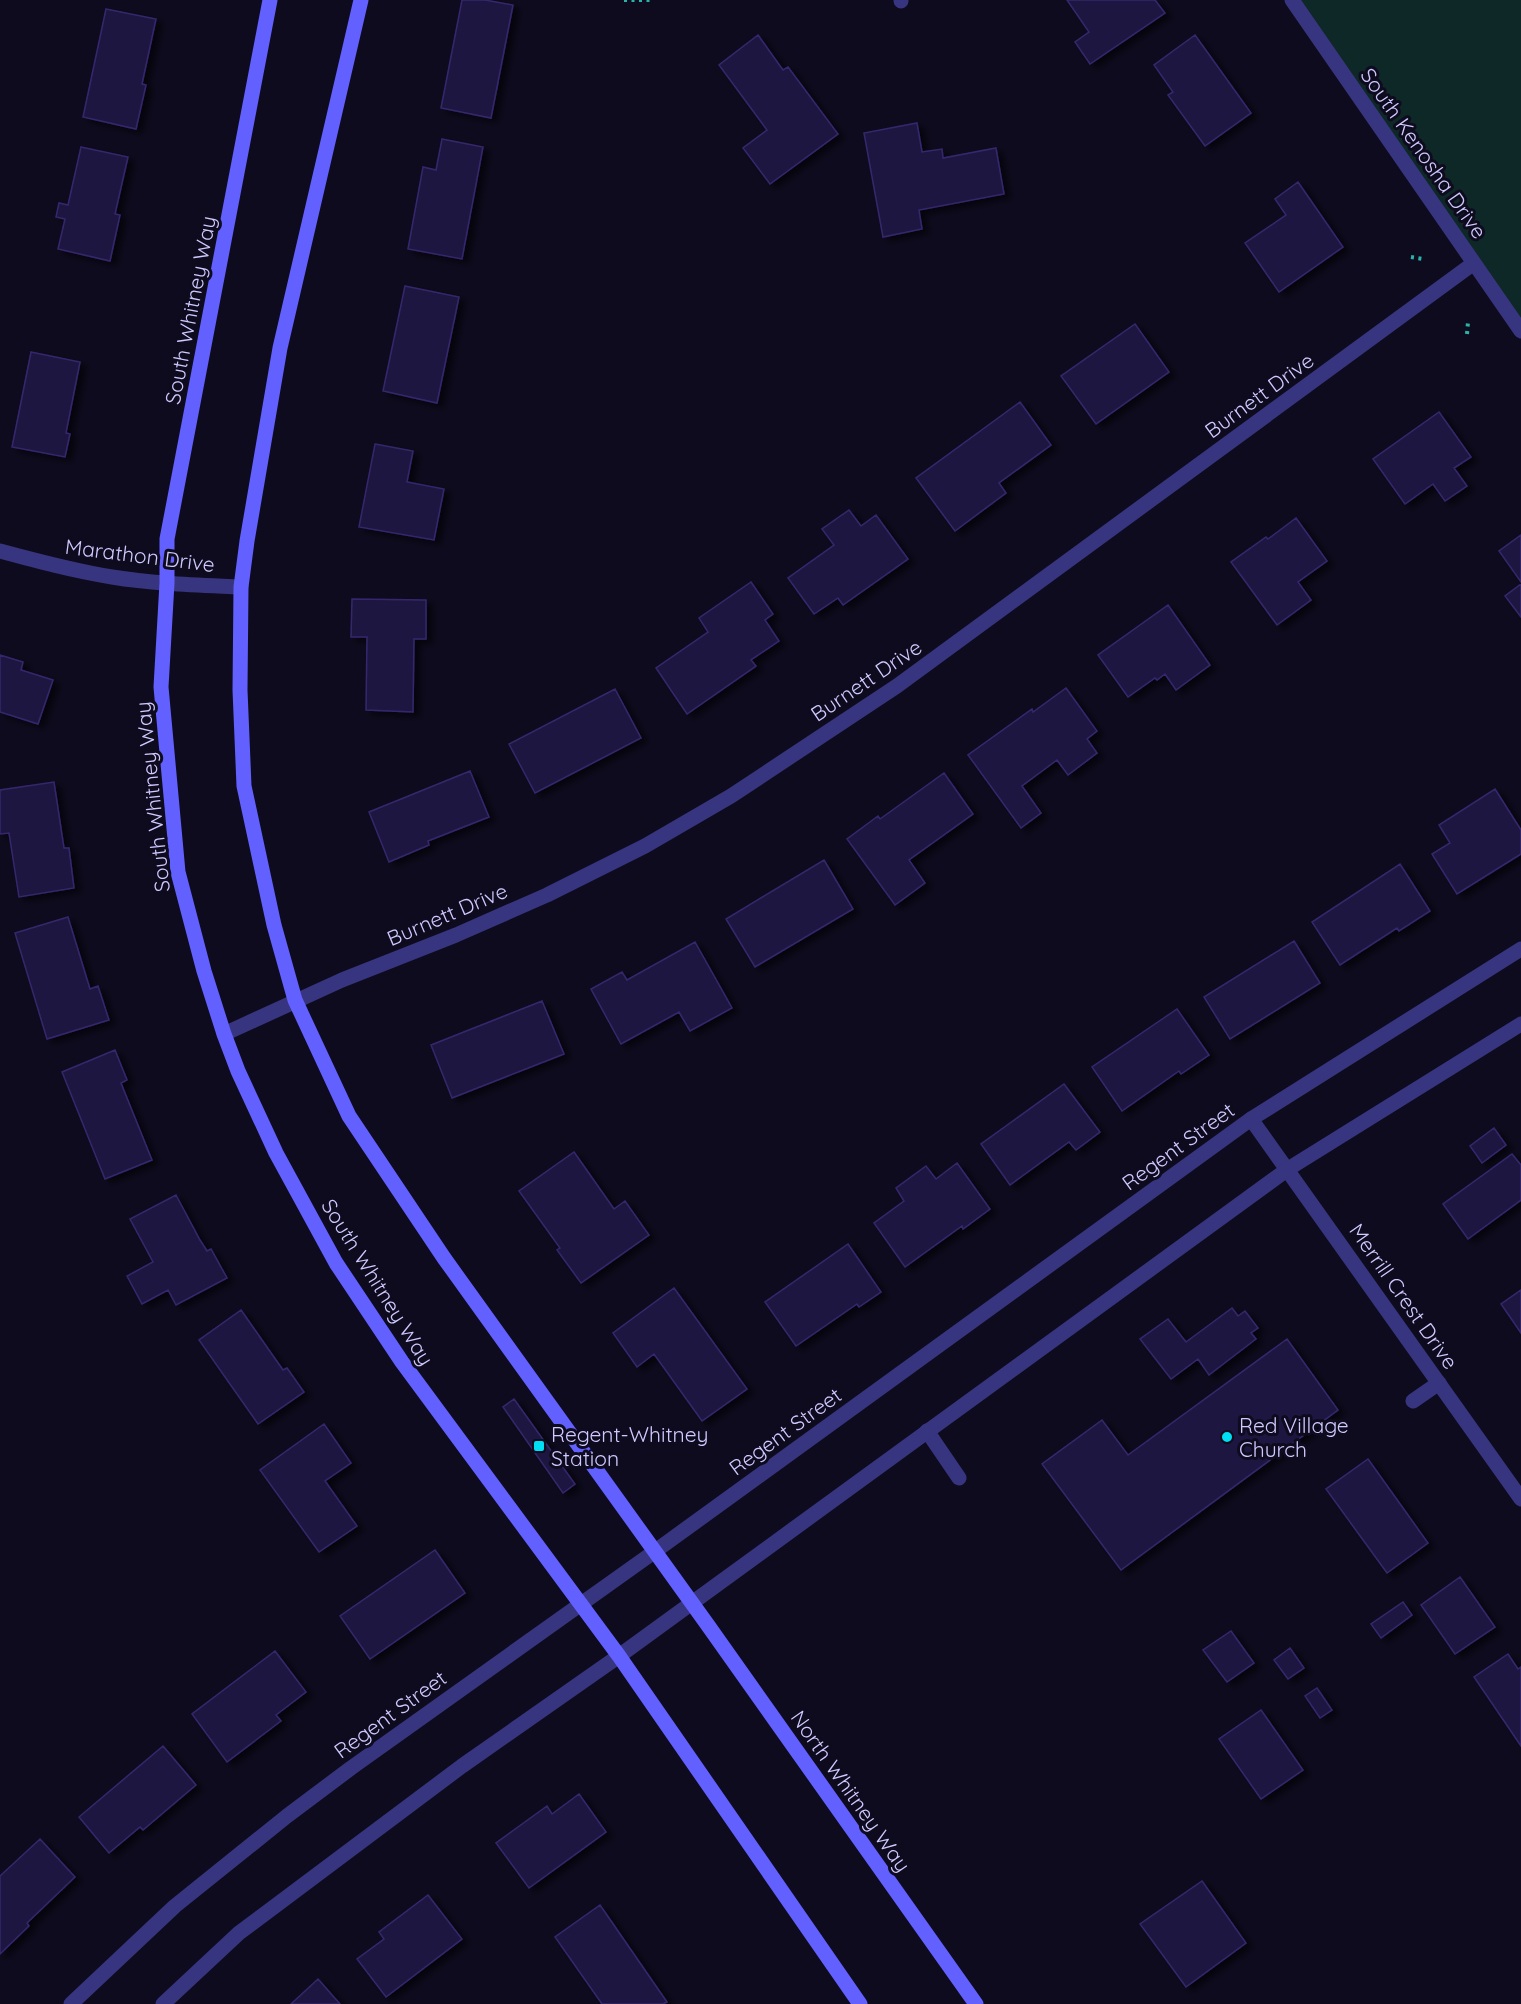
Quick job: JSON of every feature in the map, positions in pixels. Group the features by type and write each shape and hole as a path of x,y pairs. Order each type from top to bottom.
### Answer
{"main road":[{"name":"South Whitney Way","path":"270,0 167,539 161,687 178,872 204,971 238,1071 276,1153 336,1263 402,1362 619,1656"},
{"path":"360,0 280,348 247,541 241,587 240,690 244,786 274,924 295,1000 349,1116 444,1258 692,1602"},
{"name":"North Whitney Way","path":"692,1602 975,2004"},
{"path":"619,1656 860,2004"}],"street":[{"name":"South Kenosha Drive","path":"1292,0 1521,331"},
{"name":"Burnett Drive","path":"224,1034 295,1000 456,935 547,895 645,846 730,796 897,686 1474,263"},
{"name":"Marathon Drive","path":"0,551 65,568 114,577 167,583 241,587"},
{"name":"Regent Street","path":"71,2004 175,1906 287,1816 1251,1119 1521,949"},
{"path":"163,2004 249,1926 462,1766 619,1656 1288,1169 1521,1024"},
{"name":"Merrill Crest Drive","path":"1251,1119 1521,1499"},
{"path":"1413,1401 1439,1383"},
{"path":"927,1431 959,1478"}],"path":[{"path":"624,0 654,0"},
{"path":"1411,257 1423,259"},
{"path":"1467,334 1468,322"}],"green space":[{"path":"1292,0 1521,0 1521,331"}],"building":[{"path":"462,0 485,0 513,5 491,118 441,108"},
{"path":"1067,0 1155,0 1165,13 1090,64 1075,42 1089,32"},
{"path":"106,9 156,19 142,84 146,85 136,129 83,117"},
{"path":"758,35 783,70 788,67 838,134 770,184 743,148 767,130 719,65"},
{"path":"1195,35 1251,113 1205,146 1168,95 1173,92 1154,65"},
{"path":"917,123 922,152 942,149 943,158 996,148 1004,194 919,210 922,229 883,237 864,133"},
{"path":"442,139 483,147 462,259 408,249 423,167 436,170"},
{"path":"81,147 128,157 115,214 120,215 110,261 58,249 65,219 56,217 59,203 68,205"},
{"path":"1298,182 1343,247 1279,292 1245,243 1286,215 1275,199"},
{"path":"405,286 459,297 437,403 383,391"},
{"path":"1135,324 1169,372 1096,424 1061,376"},
{"path":"31,352 80,362 66,433 70,434 65,457 12,447"},
{"path":"1020,402 1051,445 999,483 1006,493 955,531 916,478"},
{"path":"1439,412 1471,457 1454,468 1467,486 1445,501 1433,484 1405,504 1373,459"},
{"path":"375,444 413,451 407,482 444,489 434,540 359,527"},
{"path":"849,510 861,526 876,515 908,559 843,605 838,598 814,614 788,578 834,545 822,529"},
{"path":"1296,518 1327,561 1298,582 1311,600 1277,625 1231,562"},
{"path":"1521,535 1521,582 1499,551"},
{"path":"751,582 773,614 765,620 779,641 751,660 756,666 687,714 656,668 708,632 699,618"},
{"path":"1521,584 1521,617 1505,596"},
{"path":"352,599 426,600 426,639 414,639 413,712 366,710 367,637 351,637"},
{"path":"1168,605 1210,665 1176,690 1165,674 1157,680 1155,678 1128,697 1098,655"},
{"path":"0,655 23,662 21,670 53,680 38,724 0,712"},
{"path":"1066,688 1097,731 1087,739 1097,753 1068,775 1057,760 1022,786 1041,813 1021,828 968,755 1032,709 1033,712"},
{"path":"615,689 641,738 535,793 509,744"},
{"path":"470,771 489,817 428,841 429,845 389,862 369,812"},
{"path":"944,773 973,814 909,860 925,883 895,905 847,839 878,816 880,819"},
{"path":"54,782 64,848 69,848 74,888 19,897 9,833 0,834 0,790"},
{"path":"1495,789 1521,830 1521,854 1457,894 1432,854 1450,843 1439,825"},
{"path":"824,860 853,909 755,967 726,919"},
{"path":"1400,864 1430,911 1399,931 1397,928 1340,965 1312,922"},
{"path":"68,917 90,989 98,986 109,1020 47,1039 15,933"},
{"path":"1294,941 1320,983 1230,1039 1204,997"},
{"path":"695,942 732,1008 690,1031 679,1012 621,1044 591,989 622,972 627,980"},
{"path":"542,1001 564,1054 452,1098 431,1045"},
{"path":"1177,1009 1209,1055 1181,1074 1179,1071 1122,1111 1092,1067"},
{"path":"115,1050 127,1080 121,1083 152,1160 105,1179 62,1072"},
{"path":"1064,1084 1100,1132 1076,1150 1069,1142 1010,1185 981,1144"},
{"path":"1494,1128 1506,1145 1482,1163 1470,1146"},
{"path":"574,1152 614,1209 625,1201 649,1235 581,1283 557,1250 560,1248 519,1191"},
{"path":"1512,1154 1521,1165 1521,1200 1468,1239 1443,1204"},
{"path":"957,1163 990,1209 905,1267 874,1223 904,1201 896,1188 926,1166 936,1179"},
{"path":"176,1195 200,1240 207,1251 211,1249 227,1278 176,1305 168,1290 142,1304 127,1276 153,1262 130,1219"},
{"path":"848,1244 881,1292 859,1307 857,1304 796,1346 765,1302"},
{"path":"674,1288 747,1389 702,1421 654,1354 637,1367 613,1333"},
{"path":"1521,1290 1521,1333 1501,1304"},
{"path":"1232,1308 1238,1316 1245,1311 1258,1328 1251,1333 1256,1339 1209,1375 1198,1359 1171,1379 1140,1339 1168,1319 1186,1342"},
{"path":"241,1310 283,1370 287,1368 304,1392 258,1424 199,1340"},
{"name":"Red Village Church","path":"1287,1339 1338,1410 1121,1570 1042,1464 1102,1420 1128,1455"},
{"name":"Regent-Whitney Station","path":"514,1399 575,1484 563,1493 503,1407"},
{"path":"324,1424 351,1463 325,1481 357,1526 319,1552 260,1470"},
{"path":"1368,1459 1428,1543 1387,1573 1326,1489"},
{"path":"435,1550 465,1593 370,1659 340,1616"},
{"path":"1460,1577 1495,1627 1455,1654 1421,1605"},
{"path":"1403,1602 1412,1615 1381,1638 1371,1624"},
{"path":"1231,1631 1254,1663 1227,1682 1203,1650"},
{"path":"1290,1648 1304,1668 1288,1679 1274,1660"},
{"path":"275,1651 306,1692 276,1715 281,1721 227,1762 192,1714"},
{"path":"1508,1654 1518,1669 1521,1667 1521,1746 1474,1677"},
{"path":"1317,1688 1332,1710 1320,1718 1305,1696"},
{"path":"1261,1710 1303,1770 1261,1799 1219,1739"},
{"path":"163,1746 196,1785 143,1830 140,1827 109,1853 79,1817"},
{"path":"579,1794 606,1832 529,1888 496,1843 547,1806 552,1814"},
{"path":"40,1839 75,1877 27,1923 29,1926 0,1954 0,1876"},
{"path":"1202,1881 1246,1943 1186,1987 1140,1924"},
{"path":"428,1895 462,1939 386,1997 357,1959 384,1939 379,1932"},
{"path":"600,1905 667,2002 663,2004 602,2004 555,1937"},
{"path":"318,1979 340,2004 291,2004"}],"place":[{"name":"Red Village Church","path":"1227,1437"},
{"name":"Regent-Whitney Station","path":"539,1446"}]}
